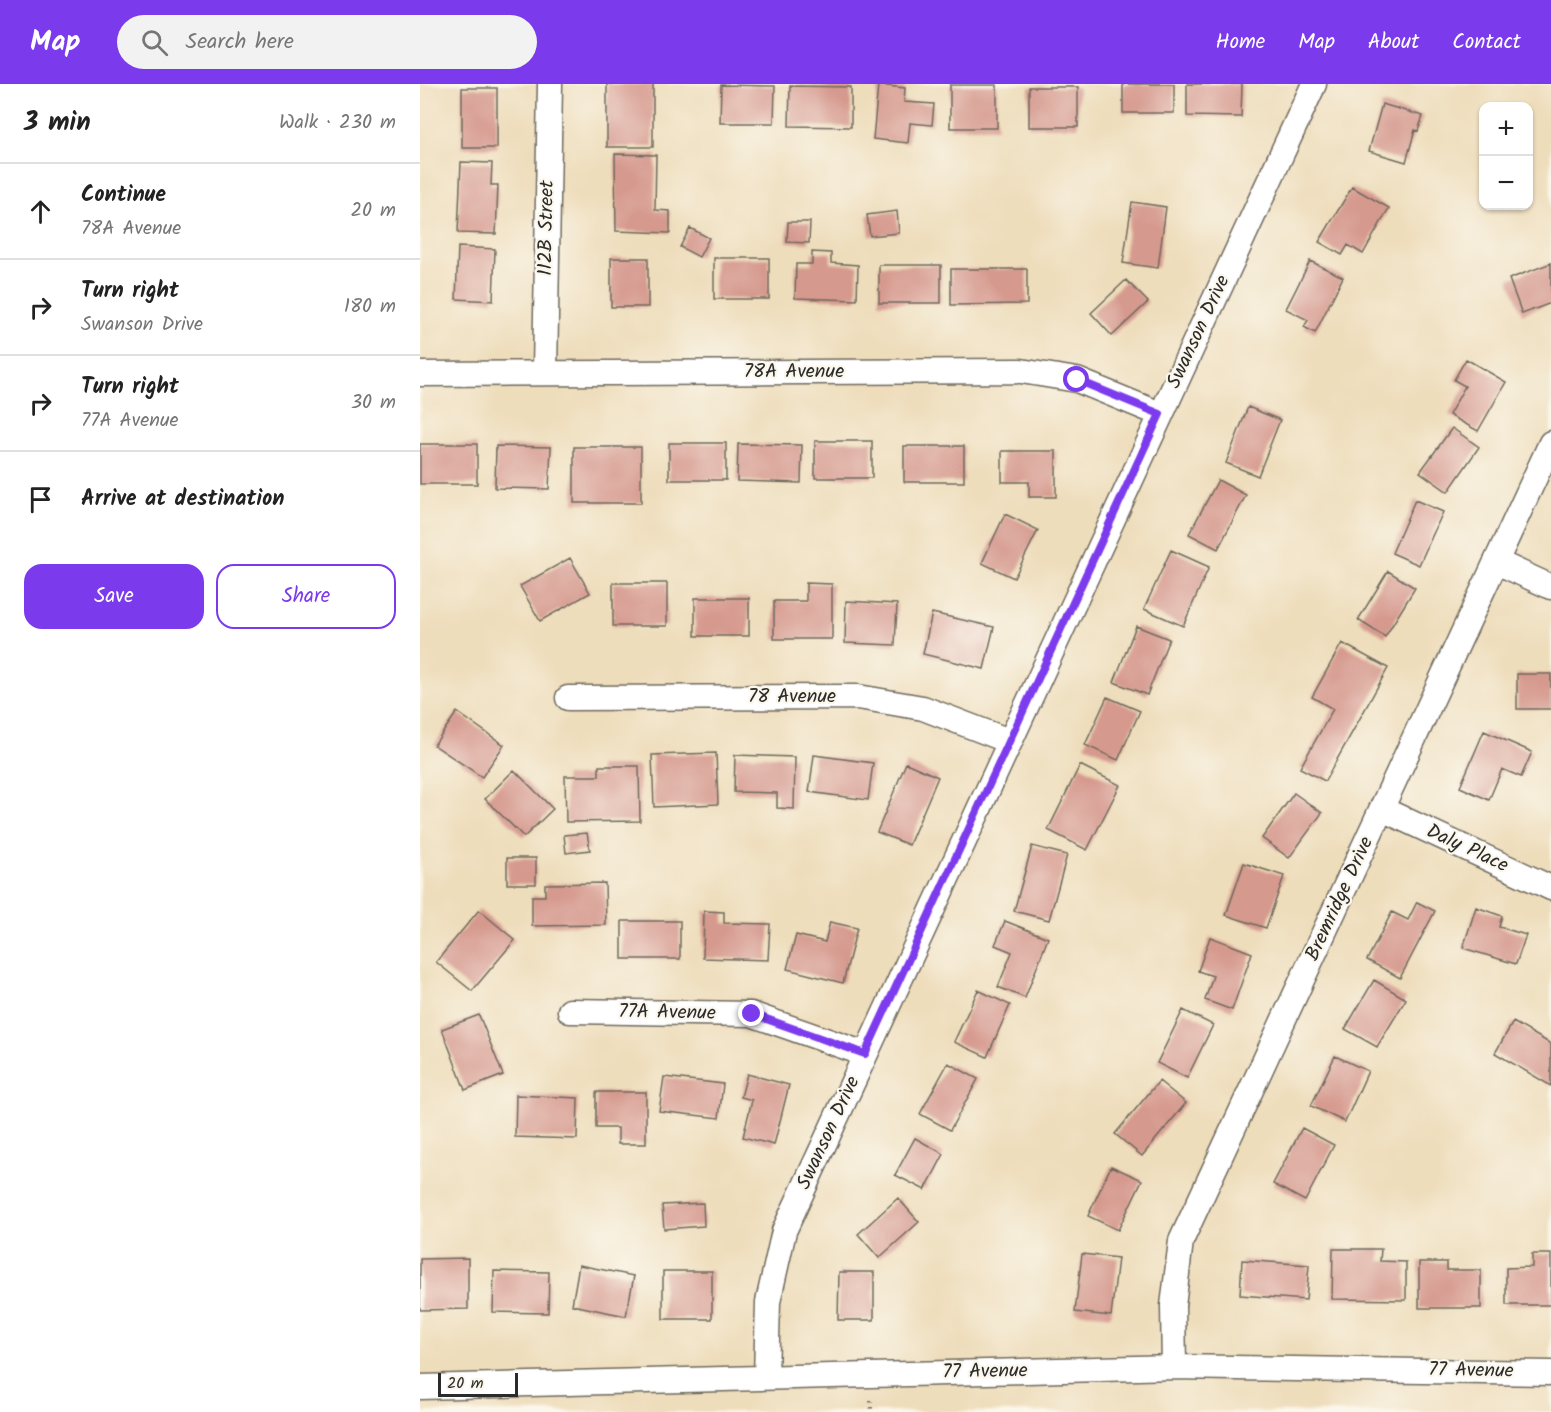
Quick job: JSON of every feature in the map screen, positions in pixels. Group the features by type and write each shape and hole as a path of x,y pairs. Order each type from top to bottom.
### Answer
{"street":[{"name":"112B Street","path":"545,373 550,84"},
{"name":"Swanson Drive","path":"766,1377 768,1302 784,1231 1314,84"},
{"name":"78A Avenue","path":"420,374 1021,371 1077,380 1160,414"},
{"name":"Bremridge Drive","path":"1174,1367 1173,1306 1181,1241 1551,442"},
{"path":"1497,562 1551,587"},
{"name":"78 Avenue","path":"568,698 858,697 923,708 1009,741"},
{"name":"Daly Place","path":"1382,809 1551,888"},
{"name":"77A Avenue","path":"570,1011 752,1014 865,1054"},
{"name":"77 Avenue","path":"420,1387 1174,1367 1551,1372"}],"path":[{"path":"871,1398 871,1412"}],"building":[{"path":"607,84 653,84 653,147 607,147"},
{"path":"1123,84 1174,84 1174,113 1123,113"},
{"path":"1187,84 1242,84 1241,117 1187,116"},
{"path":"721,85 775,86 774,123 720,123"},
{"path":"878,85 905,88 904,102 934,104 932,125 910,123 908,143 873,139"},
{"path":"950,85 997,85 997,128 950,128"},
{"path":"790,86 851,87 851,127 789,126"},
{"path":"1029,87 1078,87 1078,127 1029,127"},
{"path":"462,88 497,88 497,148 462,148"},
{"path":"1382,104 1423,116 1418,131 1415,130 1406,162 1369,151"},
{"path":"615,154 656,155 655,210 670,211 670,233 616,231"},
{"path":"461,162 492,163 491,185 498,185 496,234 458,233"},
{"path":"1352,187 1389,208 1363,254 1348,245 1342,255 1319,242"},
{"path":"1132,202 1166,207 1158,268 1123,263"},
{"path":"897,211 899,233 870,236 867,215"},
{"path":"788,222 810,222 809,243 787,242"},
{"path":"690,228 709,238 699,257 680,247"},
{"path":"458,247 495,249 493,301 456,299"},
{"path":"812,252 831,253 831,263 858,265 857,300 795,298 796,264 812,264"},
{"path":"611,258 648,258 648,307 611,307"},
{"path":"714,258 769,258 769,299 714,299"},
{"path":"1310,261 1343,277 1315,333 1304,327 1308,320 1286,309"},
{"path":"1551,263 1551,303 1522,314 1509,279"},
{"path":"879,265 941,265 941,303 879,303"},
{"path":"951,269 1027,269 1027,304 951,305"},
{"path":"1126,280 1148,302 1112,336 1091,313"},
{"path":"1466,359 1506,382 1478,431 1449,415 1465,386 1454,380"},
{"path":"1248,407 1280,420 1258,476 1226,463"},
{"path":"1452,428 1479,447 1448,492 1420,472"},
{"path":"815,441 872,441 872,478 815,478"},
{"path":"669,443 726,443 726,480 669,480"},
{"path":"420,444 477,444 477,484 420,484"},
{"path":"738,444 802,445 801,483 737,481"},
{"path":"496,446 551,447 549,489 495,488"},
{"path":"904,446 964,446 964,482 904,482"},
{"path":"574,447 641,447 641,503 574,503"},
{"path":"1002,451 1056,451 1056,497 1029,497 1029,482 1002,482"},
{"path":"1218,480 1246,495 1218,549 1189,534"},
{"path":"1415,500 1443,512 1419,565 1392,553"},
{"path":"1005,514 1038,530 1014,578 982,563"},
{"path":"1171,550 1209,567 1183,626 1144,609"},
{"path":"570,558 590,593 540,621 520,586"},
{"path":"1388,571 1415,588 1385,637 1358,620"},
{"path":"613,583 667,583 667,626 613,626"},
{"path":"806,583 832,584 832,639 774,639 774,601 806,601"},
{"path":"695,598 749,598 749,636 695,636"},
{"path":"846,601 897,604 895,645 845,643"},
{"path":"932,613 994,627 984,669 923,654"},
{"path":"1136,626 1169,639 1147,695 1114,682"},
{"path":"1342,643 1388,668 1325,781 1300,768 1333,709 1312,697"},
{"path":"1517,674 1551,674 1551,709 1517,709"},
{"path":"1107,697 1140,711 1118,760 1085,745"},
{"path":"457,712 504,745 482,777 434,745"},
{"path":"1484,731 1532,752 1521,777 1502,769 1489,800 1460,787"},
{"path":"716,753 718,804 654,807 652,755"},
{"path":"735,755 795,757 794,809 777,808 777,793 734,792"},
{"path":"814,755 873,763 868,800 809,792"},
{"path":"906,763 938,777 909,845 877,832"},
{"path":"1080,765 1120,785 1087,850 1048,830"},
{"path":"599,766 639,766 640,821 566,822 565,776 599,776"},
{"path":"514,770 553,809 524,837 485,799"},
{"path":"1294,793 1322,813 1289,858 1262,838"},
{"path":"587,833 590,850 566,853 564,835"},
{"path":"1032,846 1067,855 1049,920 1014,911"},
{"path":"507,858 536,858 536,884 507,884"},
{"path":"1244,863 1284,876 1266,928 1226,915"},
{"path":"605,883 606,925 532,926 532,896 545,896 545,884"},
{"path":"1417,902 1435,911 1400,978 1367,960 1392,912 1408,920"},
{"path":"1476,907 1502,916 1499,927 1526,935 1516,964 1463,948"},
{"path":"479,910 515,940 472,991 436,962"},
{"path":"704,911 724,912 724,923 770,924 768,960 703,958"},
{"path":"622,921 680,921 680,959 622,959"},
{"path":"1005,921 1048,938 1025,998 998,987 1012,952 995,945"},
{"path":"830,922 857,928 843,983 787,969 796,935 825,942"},
{"path":"1210,937 1252,953 1232,1010 1205,1000 1213,976 1198,971"},
{"path":"1374,980 1406,999 1377,1047 1345,1029"},
{"path":"978,990 1010,1005 987,1057 954,1042"},
{"path":"1183,1010 1213,1025 1187,1078 1157,1063"},
{"path":"479,1015 503,1075 465,1090 442,1029"},
{"path":"1513,1022 1551,1044 1551,1086 1495,1053"},
{"path":"1335,1056 1368,1071 1345,1122 1311,1106"},
{"path":"948,1063 978,1079 950,1130 920,1114"},
{"path":"747,1074 789,1085 774,1145 743,1137 752,1100 741,1097"},
{"path":"664,1077 723,1084 719,1118 659,1111"},
{"path":"1159,1081 1186,1103 1142,1156 1115,1134"},
{"path":"596,1092 646,1092 646,1144 618,1144 618,1128 596,1128"},
{"path":"516,1095 578,1098 577,1139 515,1137"},
{"path":"1302,1128 1334,1145 1305,1201 1273,1184"},
{"path":"915,1138 944,1154 925,1190 895,1175"},
{"path":"1111,1166 1142,1180 1118,1230 1088,1216"},
{"path":"898,1198 919,1222 879,1258 858,1234"},
{"path":"703,1203 704,1226 664,1229 662,1205"},
{"path":"1333,1249 1381,1249 1380,1261 1406,1262 1406,1300 1332,1299"},
{"path":"1082,1254 1118,1258 1111,1316 1075,1312"},
{"path":"1532,1254 1551,1254 1551,1305 1506,1305 1506,1268 1532,1267"},
{"path":"468,1258 468,1309 420,1310 420,1259"},
{"path":"1242,1260 1309,1265 1306,1300 1240,1295"},
{"path":"1419,1262 1447,1262 1447,1270 1481,1270 1481,1308 1419,1308"},
{"path":"579,1265 634,1276 626,1316 572,1305"},
{"path":"494,1271 549,1272 548,1313 493,1312"},
{"path":"663,1271 712,1271 712,1319 663,1319"},
{"path":"839,1272 874,1272 874,1320 838,1320"}],"route":[{"path":"752,1014 865,1054 1160,414 1077,380"}]}
